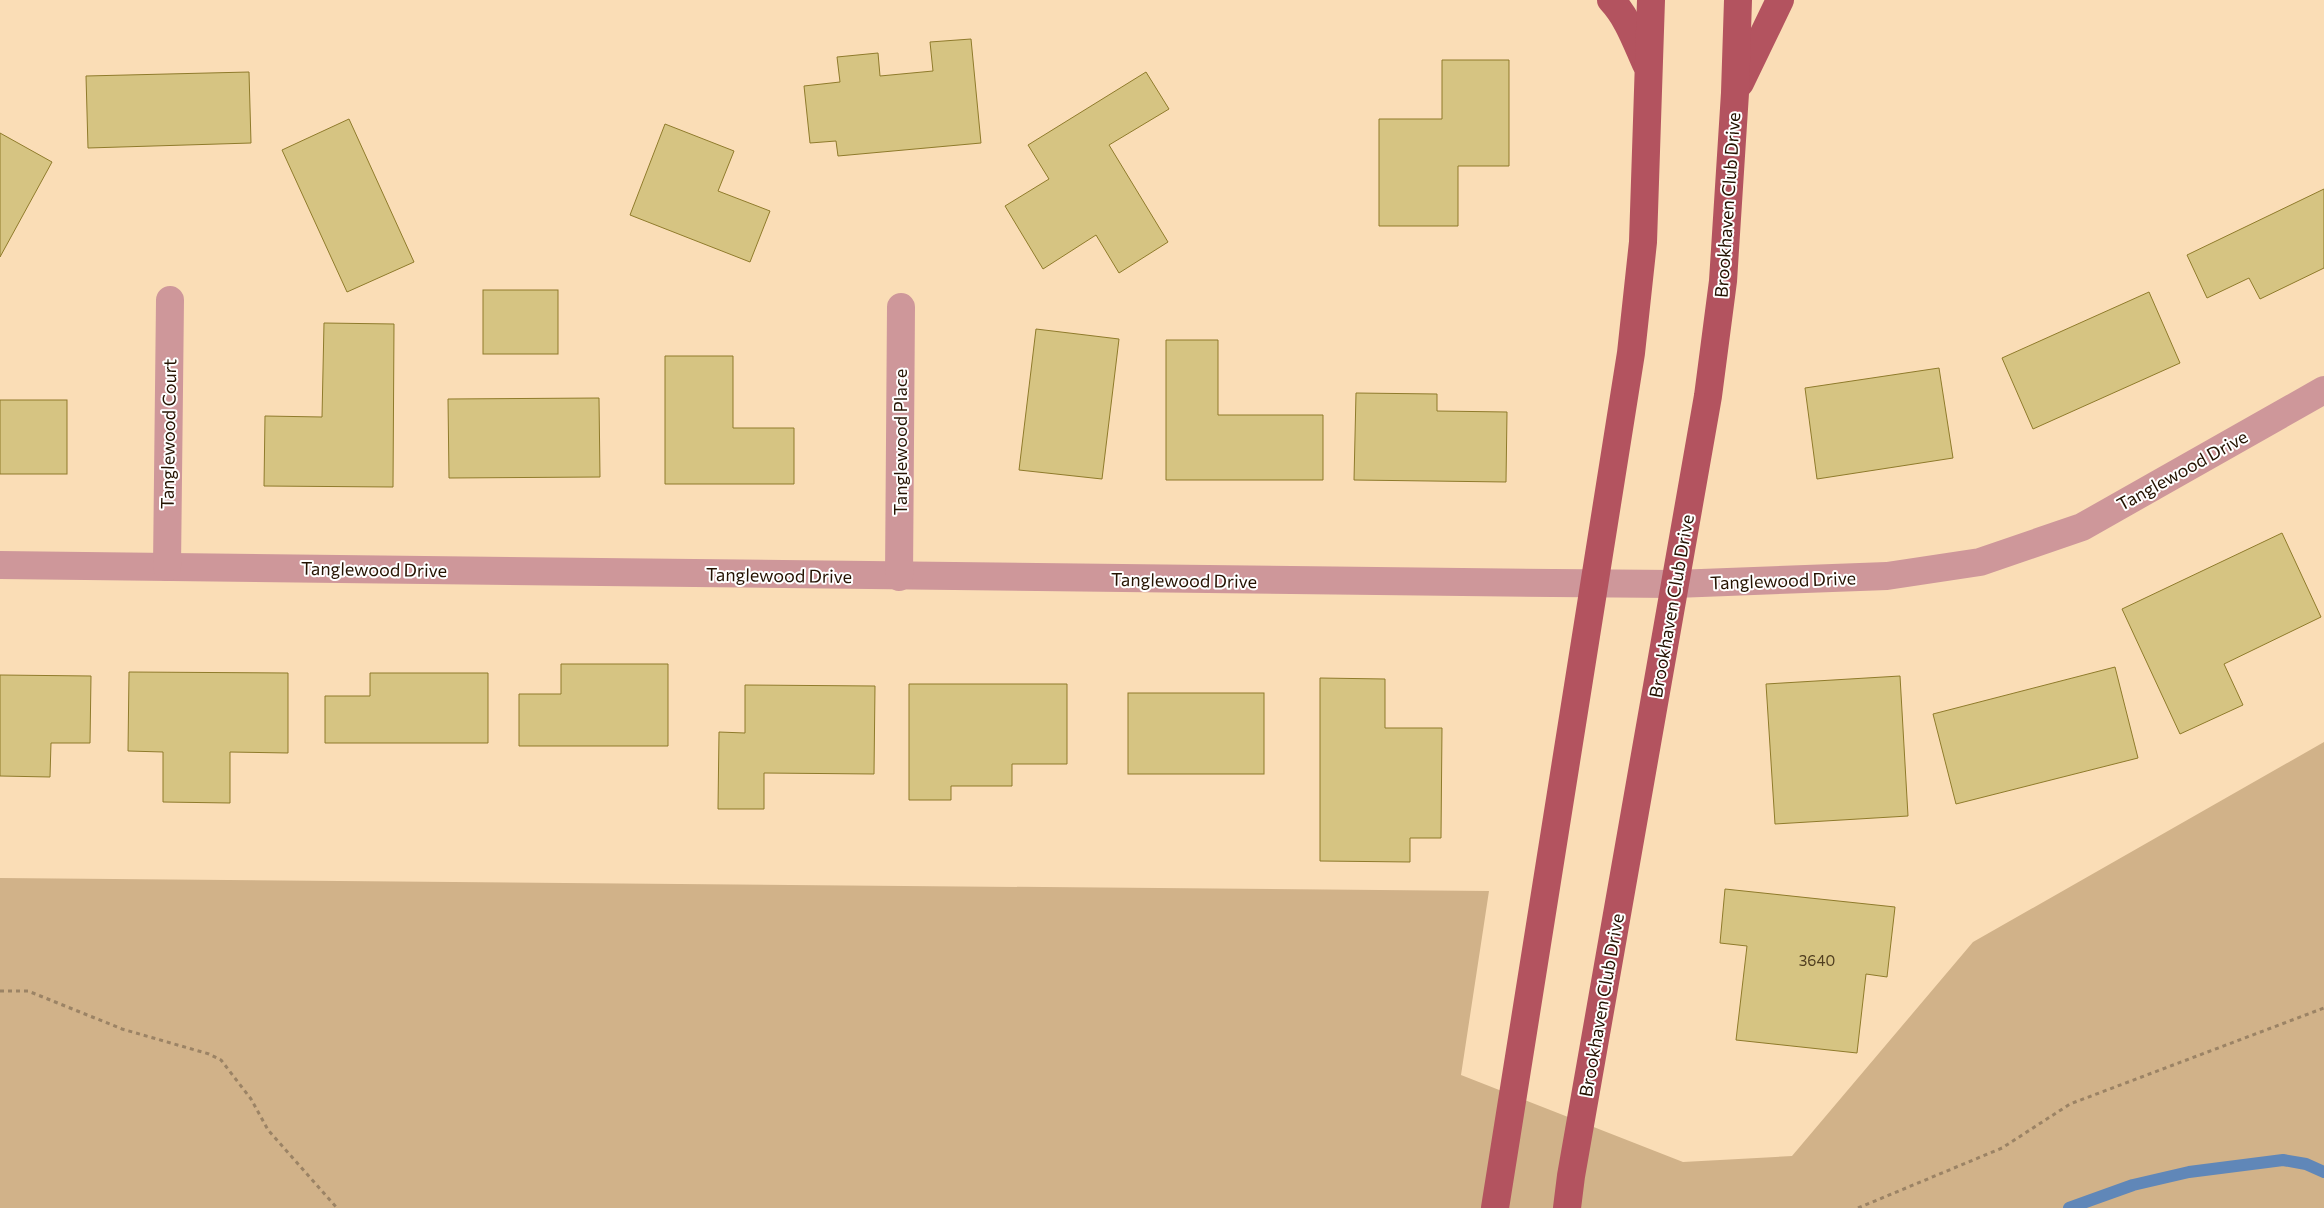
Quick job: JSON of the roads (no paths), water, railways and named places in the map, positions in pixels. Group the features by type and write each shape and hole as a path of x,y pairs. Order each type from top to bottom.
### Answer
{"main road":[{"path":"1611,0 1618,7 1630,28 1650,73"},
{"path":"1495,1208 1631,353 1643,242 1651,0"},
{"name":"Brookhaven Club Drive","path":"1567,1208 1571,1176 1708,396 1722,290 1735,93 1738,0"},
{"path":"1735,93 1780,0"}],"street":[{"name":"Tanglewood Court","path":"167,567 170,300"},
{"name":"Tanglewood Place","path":"899,577 901,307"},
{"name":"Tanglewood Drive","path":"0,565 899,577 1675,584 1886,576 1980,562 2082,527 2324,390"}],"waterway":[{"path":"2069,1208 2133,1185 2189,1172 2283,1160 2306,1164 2324,1172"}]}
